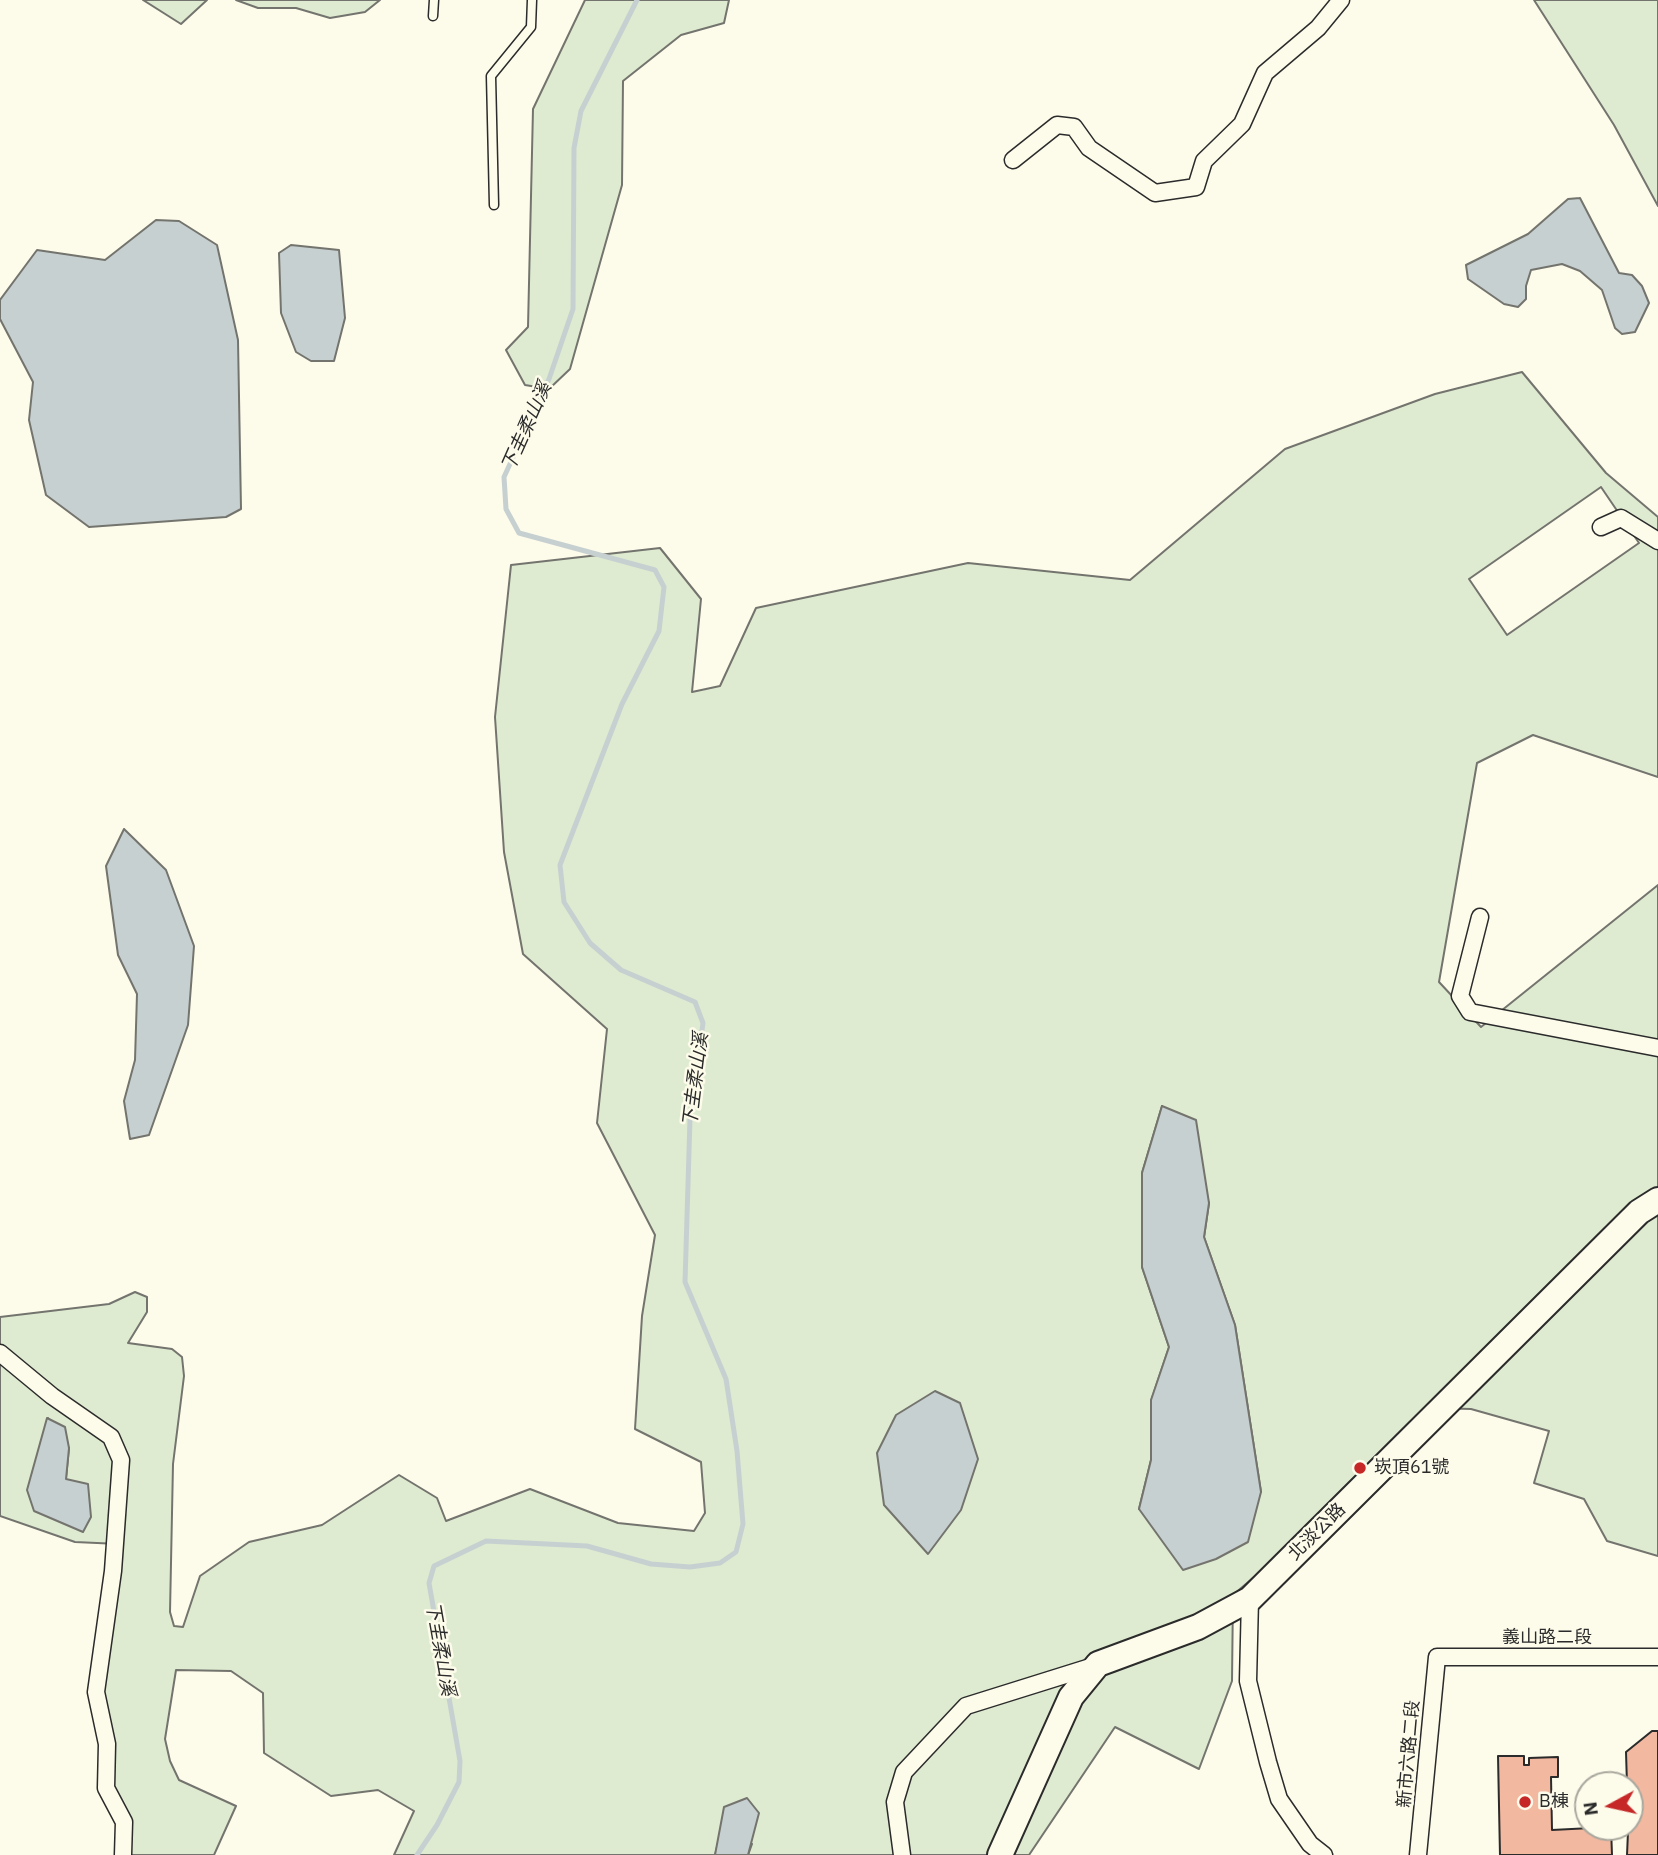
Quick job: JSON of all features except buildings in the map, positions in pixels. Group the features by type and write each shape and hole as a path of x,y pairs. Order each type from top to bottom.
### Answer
{"main road":[{"name":"北淡公路","path":"1098,1664 1198,1628 1250,1600 1639,1212 1658,1200"},
{"path":"1000,1855 1071,1698 1098,1664"}],"street":[{"path":"1013,160 1057,125 1074,127 1089,148 1155,193 1196,187 1204,161 1242,124 1265,73 1318,28 1342,0"},
{"path":"1601,527 1621,518 1658,541"},
{"path":"1480,917 1460,996 1470,1012 1658,1048"},
{"path":"0,1353 52,1396 111,1437 121,1460 113,1571 96,1692 107,1744 106,1788 124,1822 123,1855"},
{"path":"1250,1600 1248,1681 1268,1762 1279,1799 1310,1844 1324,1855"},
{"name":"義山路二段","path":"1437,1657 1658,1657"},
{"name":"新市六路二段","path":"1418,1855 1437,1657"},
{"path":"902,1855 895,1802 904,1772 966,1706 1098,1664"}],"lane":[{"path":"433,16 434,0"},
{"path":"494,205 491,76 531,27 532,0"}],"green space":[{"path":"143,0 207,0 181,24"},
{"path":"236,0 380,0 365,12 330,18 296,8 258,8"},
{"path":"585,0 729,0 724,23 681,35 623,81 622,185 570,369 549,389 525,385 506,350 528,327 533,109"},
{"path":"1534,0 1658,0 1658,206 1614,125"},
{"path":"1522,372 1606,473 1658,517 1658,777 1533,735 1477,763 1439,982 1481,1027 1658,885 1658,1556 1607,1541 1584,1499 1534,1483 1549,1431 1471,1409 1431,1408 1301,1537 1233,1595 1232,1681 1199,1769 1115,1727 1029,1855 748,1855 752,1844 719,1839 715,1855 394,1855 414,1811 378,1790 331,1796 264,1753 263,1693 231,1671 176,1670 165,1739 170,1761 179,1780 236,1806 214,1855 123,1855 108,1787 100,1687 119,1544 75,1542 0,1516 0,1317 109,1304 135,1292 147,1297 147,1312 128,1343 172,1349 182,1357 184,1376 173,1464 170,1612 174,1626 183,1627 200,1576 249,1542 322,1525 399,1475 437,1498 446,1521 530,1489 618,1523 694,1531 705,1513 701,1462 635,1429 642,1316 655,1235 597,1123 607,1029 523,954 504,852 495,717 511,565 660,548 701,599 692,692 720,686 756,608 968,563 1130,580 1285,449 1435,394","holes":["1601,487 1639,543 1507,635 1469,579","1162,1106 1209,1203 1204,1237 1235,1325 1261,1492 1139,1509 1151,1460 1151,1401 1169,1347 1142,1267 1142,1173","48,1418 69,1448 66,1479"]}],"shaded area":[{"path":"1580,198 1619,273 1632,275 1642,286 1649,303 1635,332 1622,334 1615,328 1602,290 1580,271 1562,264 1531,270 1526,286 1526,299 1518,307 1504,304 1468,279 1466,265 1528,234 1568,199"},
{"path":"156,220 179,221 217,245 238,340 241,509 226,517 89,527 46,495 29,420 33,382 0,319 0,300 37,250 105,260"},
{"path":"291,245 339,250 345,318 334,361 311,361 296,352 281,313 279,253"},
{"path":"124,829 166,870 194,946 188,1025 149,1135 130,1139 124,1101 135,1060 137,994 118,955 106,866"},
{"path":"1162,1106 1196,1120 1209,1203 1204,1237 1235,1325 1261,1492 1248,1542 1216,1559 1183,1570 1139,1509 1151,1460 1151,1400 1169,1347 1142,1267 1142,1173"},
{"path":"935,1391 960,1403 978,1459 961,1510 928,1554 884,1505 877,1453 896,1415"},
{"path":"47,1418 65,1427 69,1448 66,1479 88,1484 91,1517 83,1532 34,1511 27,1490"},
{"path":"747,1798 759,1813 748,1855 715,1855 724,1807"}],"waterway":[{"name":"下圭柔山溪","path":"417,1855 437,1825 459,1782 460,1761 429,1583 434,1566 486,1541 587,1546 651,1564 690,1567 720,1563 736,1552 743,1524 737,1451 726,1379 685,1282 690,1119 703,1023 695,1002 621,970 590,943 564,902 560,865 622,704 659,631 664,587 655,570 519,533 506,509 504,477 549,379 573,309 574,148 581,111 637,0"}],"place":[{"name":"崁頂61號","path":"1360,1468"},
{"name":"B棟","path":"1525,1802"}]}
